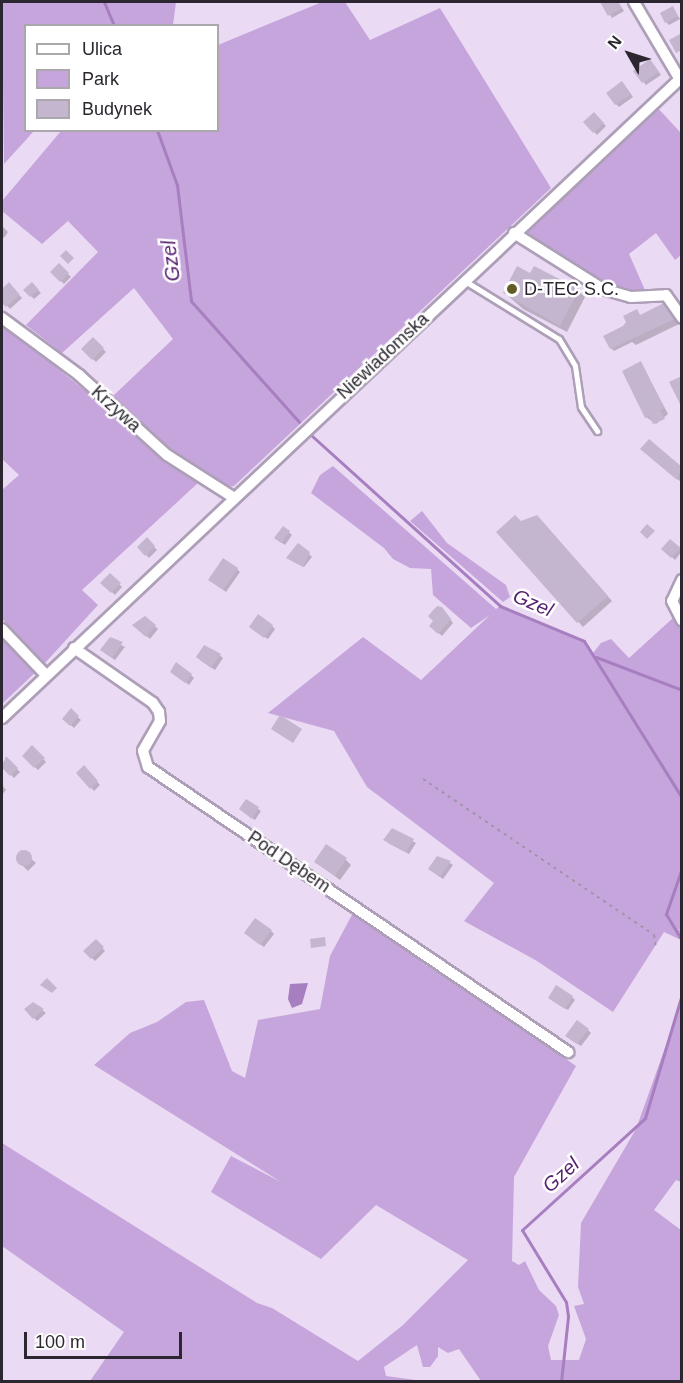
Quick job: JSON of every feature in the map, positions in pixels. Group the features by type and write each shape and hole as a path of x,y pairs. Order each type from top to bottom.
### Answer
{"street":[{"path":"634,2 680,77"},
{"name":"Niewiadomska","path":"74,648 680,77"},
{"path":"514,233 603,289 631,297 666,295 681,318"},
{"name":"Krzywa","path":"2,318 79,375 167,455 233,497"},
{"path":"681,580 672,601 681,621"},
{"path":"2,629 46,675"},
{"path":"2,718 74,648"},
{"name":"Pod Dębem","path":"74,648 159,712 160,721 143,751 148,767 568,1052"}],"lane":[{"path":"464,279 560,339 575,366 581,407 597,431"}],"path":[{"path":"423,779 654,934 656,949"}],"green space":[{"path":"2,2 176,2 173,24 24,24 24,132 33,132 4,164"},
{"path":"322,2 345,2 370,40 440,8 551,188 234,486 225,487 177,456 113,396 173,339 134,288 62,353 26,325 98,252 68,221 42,244 2,211 2,201 60,132 219,132 219,45"},
{"path":"655,105 681,133 681,255 675,260 656,233 629,254 645,290 626,292 578,269 525,231"},
{"path":"2,324 199,482 82,590 98,605 45,663 2,619 2,490 19,475 2,459"},
{"path":"333,466 496,609 500,606 584,641 593,653 601,643 611,639 629,658 673,618 682,629 682,929 676,930 681,930 681,940 664,932 613,1012 537,961 464,921 494,883 367,787 334,731 268,713 363,637 421,680 490,615 471,628 433,595 431,569 410,568 393,559 384,548 311,493 320,475"},
{"path":"422,511 447,543 506,585 510,597 503,602 410,521"},
{"path":"2,634 40,668 2,704"},
{"path":"354,911 427,966 430,964 576,1066 514,1177 512,1261 519,1265 525,1261 539,1290 556,1306 559,1315 548,1346 551,1360 579,1360 586,1339 574,1306 584,1304 578,1287 581,1223 636,1129 681,1003 681,1182 676,1180 654,1210 681,1230 681,1381 481,1381 459,1349 448,1353 438,1347 438,1356 430,1367 423,1367 417,1345 384,1367 386,1376 423,1381 90,1381 124,1332 2,1246 2,1143 257,1303 272,1308 358,1361 403,1325 468,1260 376,1205 321,1259 211,1192 231,1156 281,1182 94,1065 130,1033 157,1022 186,1002 204,1000 232,1071 245,1078 258,1020 320,1009 330,956"}],"shaded area":[{"path":"308,983 302,1004 292,1008 288,999 290,984"}],"building":[{"path":"600,2 618,2 622,8 608,16"},
{"path":"673,6 678,16 665,23 660,13"},
{"path":"682,33 682,50 676,53 669,40"},
{"path":"650,59 659,72 642,83 633,71"},
{"path":"622,81 631,94 615,105 606,93"},
{"path":"594,112 604,123 593,133 583,122"},
{"path":"66,250 74,258 68,264 60,256"},
{"path":"59,263 69,273 60,282 50,272"},
{"path":"517,266 530,273 534,266 579,289 560,326 503,293"},
{"path":"9,282 20,295 6,307 2,303 2,289"},
{"path":"32,282 39,290 30,297 23,290"},
{"path":"666,302 675,319 610,349 603,336 623,326 626,322 623,316 637,309 640,315"},
{"path":"93,337 104,348 92,360 81,349"},
{"path":"641,361 664,408 660,410 665,419 653,424 649,416 645,418 622,371"},
{"path":"682,376 682,408 669,382"},
{"path":"649,439 682,467 677,480 640,449"},
{"path":"515,515 521,521 537,515 608,596 577,623 496,532"},
{"path":"647,524 655,531 647,539 640,532"},
{"path":"283,526 290,531 281,543 274,538"},
{"path":"147,537 155,546 145,556 137,547"},
{"path":"670,539 681,548 671,558 661,549"},
{"path":"298,543 310,552 303,567 286,558"},
{"path":"223,558 238,568 223,590 208,580"},
{"path":"110,573 121,583 111,593 100,583"},
{"path":"437,606 442,607 451,619 438,634 429,626 433,621 428,616"},
{"path":"258,614 273,625 264,638 249,627"},
{"path":"145,616 156,625 146,637 132,625"},
{"path":"110,637 123,642 112,658 100,650"},
{"path":"204,645 221,654 211,668 196,657"},
{"path":"176,662 192,674 185,683 170,672"},
{"path":"71,708 79,716 70,726 62,719"},
{"path":"280,715 302,729 293,743 271,729"},
{"path":"32,745 45,758 34,768 22,756"},
{"path":"6,756 18,768 10,776 2,768"},
{"path":"84,765 98,781 90,789 76,773"},
{"path":"246,799 259,807 252,819 239,809"},
{"path":"392,828 414,839 406,852 383,840"},
{"path":"326,844 347,858 335,876 314,862"},
{"path":"21,850 27,850 32,858 30,864 21,866 16,861 16,855"},
{"path":"437,856 451,861 440,877 428,869"},
{"path":"255,918 272,930 260,945 244,933"},
{"path":"325,937 326,946 311,948 310,939"},
{"path":"96,939 104,947 91,959 83,951"},
{"path":"47,978 57,988 52,993 40,985"},
{"path":"556,985 573,996 565,1009 548,998"},
{"path":"33,1002 44,1009 33,1019 24,1009"},
{"path":"577,1020 589,1029 577,1044 565,1036"}],"waterway":[{"name":"Gzel","path":"104,2 113,24"},
{"name":"Gzel","path":"158,132 177,185 191,301 299,422"},
{"name":"Gzel","path":"311,435 500,606 584,641 682,798"},
{"path":"596,657 682,690"},
{"name":"Gzel","path":"682,868 666,914 682,941"},
{"name":"Gzel","path":"561,1382 568,1316 566,1302 522,1230 645,1118 682,994"}],"place":[{"name":"D-TEC S.C.","path":"512,289"}]}
